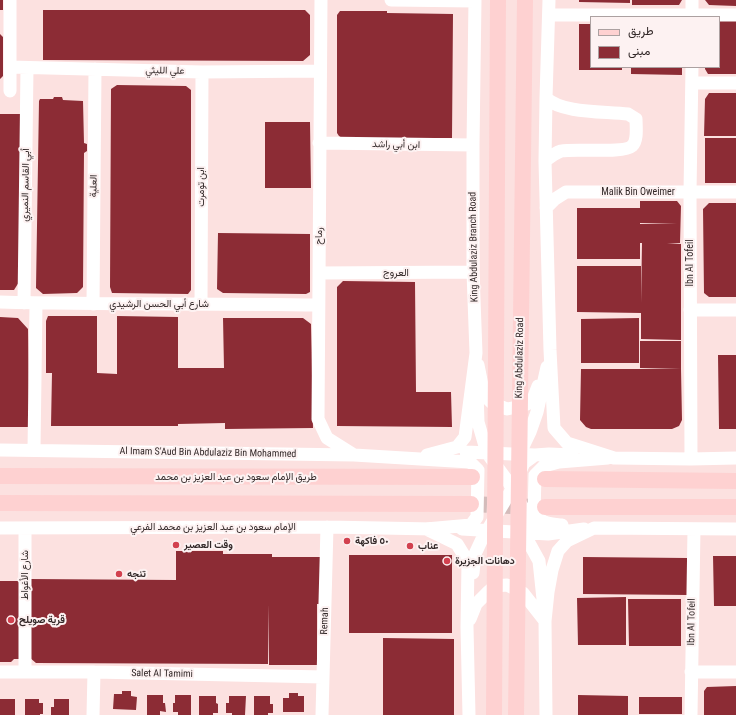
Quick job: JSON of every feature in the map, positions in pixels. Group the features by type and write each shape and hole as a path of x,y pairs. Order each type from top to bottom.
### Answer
{"main road":[{"path":"494,715 498,0"},
{"name":"King Abdulaziz Road","path":"516,715 525,0"},
{"name":"طريق الإمام سعود بن عبد العزيز بن محمد","path":"0,476 472,477"},
{"path":"545,479 736,481"},
{"path":"0,503 471,504"},
{"path":"545,507 736,507"}],"street":[{"path":"10,0 5,19 10,67 5,91 27,91"},
{"name":"رماح","path":"321,0 318,419 327,438 354,455"},
{"path":"391,0 474,1"},
{"path":"549,0 545,161 550,350 554,428 567,443 614,458"},
{"path":"692,0 692,16"},
{"name":"King Abdulaziz Branch Road","path":"415,458 457,447 465,437 476,353 473,272 474,1"},
{"path":"549,15 736,15"},
{"name":"علي الليثي","path":"10,67 202,72 320,71"},
{"name":"أبي القاسم النميري","path":"27,68 30,303 34,450"},
{"name":"Ibn Al Tofeil","path":"691,459 690,192 692,68"},
{"name":"العلية","path":"93,304 95,69"},
{"name":"ابن تومرت","path":"201,303 202,72"},
{"path":"692,83 736,83"},
{"path":"545,161 561,151 622,149 632,147 636,142 636,119 628,114 577,110 550,102 546,98"},
{"name":"ابن أبي راشد","path":"319,143 473,145"},
{"path":"546,183 548,186 566,192"},
{"path":"546,208 555,199 566,192"},
{"name":"Malik Bin Oweimer","path":"566,192 736,192"},
{"name":"العروج","path":"319,273 473,272"},
{"name":"شارع أبي الحسن الرشيدي","path":"0,302 318,305"},
{"path":"690,310 736,310"},
{"path":"476,353 484,395 492,404 507,409 522,406 533,399 550,350"},
{"path":"473,529 487,516 509,489 519,455 530,432 536,412 550,350"},
{"path":"476,353 478,422 487,453 533,526 548,534"},
{"name":"Al Imam S'Aud Bin Abdulaziz Bin Mohammed","path":"0,450 354,455 415,458"},
{"path":"415,458 466,452 535,456 549,454 614,458 736,458"},
{"path":"466,452 479,458 509,489 523,532 539,561 545,621 546,715"},
{"path":"467,627 475,554 524,463 535,456"},
{"path":"415,458 470,462 478,470 478,517 471,525 426,529"},
{"path":"614,458 559,462 544,466 535,474 534,514 547,524 594,528 736,529"},
{"name":"الإمام سعود بن عبد العزيز بن محمد الفرعي","path":"0,528 327,527 426,529"},
{"name":"Remah","path":"322,715 327,527"},
{"name":"شارع الأغواط","path":"25,528 25,671"},
{"path":"426,529 473,529 548,534 594,528"},
{"path":"545,621 552,570 558,551 567,541 594,528"},
{"path":"426,529 457,544 468,562 467,627 469,715"},
{"name":"Ibn Al Tofeil","path":"690,715 694,529"},
{"path":"467,627 476,604 494,586 507,585 523,593 545,621"},
{"name":"Salet Al Tamimi","path":"0,672 94,672 323,677"},
{"path":"93,715 94,672"},
{"path":"691,672 736,672"}],"building":[{"path":"0,0 3,0 3,10 0,10"},
{"path":"579,0 630,0 630,3 579,2"},
{"path":"632,0 682,0 679,5 632,5"},
{"path":"705,0 736,0 736,6 709,5"},
{"path":"43,10 305,10 310,15 310,55 303,61 43,60"},
{"path":"340,11 387,11 387,13 453,14 452,138 342,138 339,136 337,133 337,15"},
{"path":"720,21 736,21 736,74 708,74 705,69 720,68"},
{"path":"579,24 590,24 590,68 622,68 622,70 579,70"},
{"path":"0,34 3,37 3,76 0,79"},
{"path":"631,68 682,68 682,75 631,74"},
{"path":"117,85 186,86 191,90 191,290 188,294 112,293 110,287 111,89"},
{"path":"709,93 736,93 736,136 704,136 705,99"},
{"path":"54,97 62,97 63,100 83,101 84,143 87,144 87,151 84,153 83,287 77,293 43,294 36,288 39,101 40,99 53,99"},
{"path":"0,114 21,114 19,282 14,290 0,290"},
{"path":"265,122 310,122 311,188 265,188"},
{"path":"705,138 736,138 736,183 705,183"},
{"path":"640,201 677,201 681,206 680,243 667,243 681,244 681,340 641,339 641,313 577,312 577,266 641,266 641,303 642,243 640,243 640,259 577,259 577,208 640,208","holes":["640,223 677,224 640,224"]},
{"path":"709,203 736,203 736,297 709,297 704,293 703,209"},
{"path":"218,233 310,234 310,292 306,294 223,293 217,289"},
{"path":"343,281 415,282 416,392 451,392 452,427 337,426 337,287"},
{"path":"48,316 97,316 97,373 117,374 117,316 178,317 178,368 224,368 223,318 303,318 311,324 313,428 225,429 225,423 178,424 178,426 51,426 52,373 46,373 46,321"},
{"path":"0,317 18,318 28,329 29,427 0,427"},
{"path":"639,318 639,363 581,363 581,319"},
{"path":"640,341 681,341 681,369 640,368"},
{"path":"718,355 736,355 736,429 719,429"},
{"path":"581,369 681,369 682,420 679,426 672,429 591,429 586,427 580,420"},
{"path":"176,551 223,551 223,554 272,554 272,557 321,557 321,604 317,604 317,665 269,665 269,604 268,664 36,663 29,657 29,579 176,580"},
{"path":"349,555 452,555 452,633 349,633"},
{"path":"713,556 736,556 736,606 714,606"},
{"path":"583,557 687,558 687,595 583,594"},
{"name":"قرية صويلح","path":"0,581 22,581 22,659 14,659 11,662 0,662"},
{"path":"626,597 626,645 578,645 577,598"},
{"path":"628,599 681,599 681,646 629,646"},
{"path":"383,638 454,639 454,715 383,715"},
{"path":"736,686 736,715 704,715 704,691 707,687"},
{"path":"122,691 131,691 131,696 137,697 136,710 113,709 114,694 122,694"},
{"path":"289,693 298,693 298,696 304,696 304,712 283,712 283,698 289,698"},
{"path":"147,695 163,695 163,703 165,703 166,712 160,711 160,715 147,715"},
{"path":"175,695 191,695 191,715 178,715 178,712 173,712"},
{"path":"578,695 628,696 628,715 578,715"},
{"path":"199,696 216,696 218,713 213,713 213,715 199,715"},
{"path":"229,696 246,696 245,715 232,715 232,713 226,713 226,703 229,703"},
{"path":"254,696 270,696 270,704 273,704 273,713 268,713 268,715 254,715"},
{"path":"639,697 682,697 682,714 639,714"},
{"path":"0,699 15,699 15,715 0,715"},
{"path":"25,699 39,699 39,703 43,703 43,714 25,715"},
{"path":"54,699 69,699 69,715 51,715 51,707 54,707"}],"tunnel":[{"path":"471,504 533,507"}],"place":[{"name":"٥٠ فاكهة","path":"347,541"},
{"name":"وقت العصير","path":"176,545"},
{"name":"عناب","path":"410,546"},
{"name":"دهانات الجزيرة","path":"447,561"},
{"name":"تنجه","path":"119,574"},
{"name":"قرية صويلح","path":"11,620"}]}
